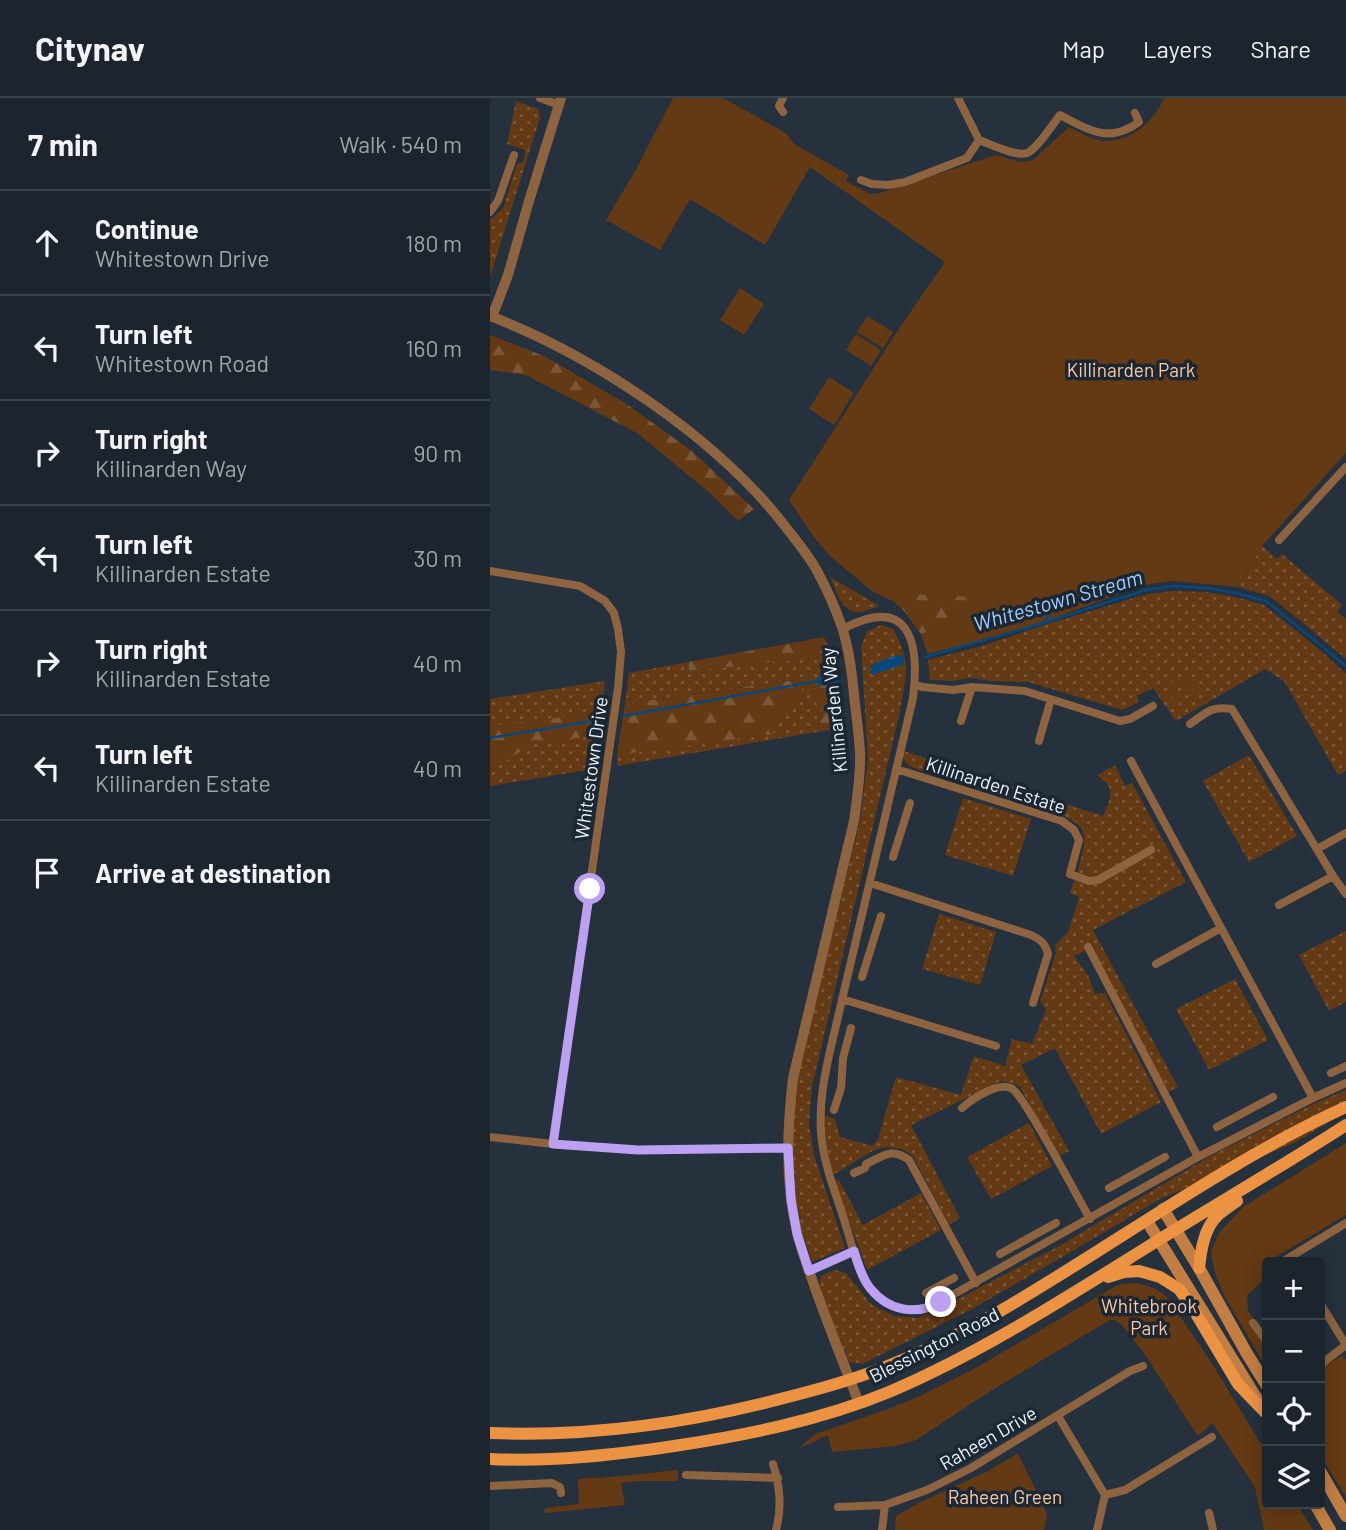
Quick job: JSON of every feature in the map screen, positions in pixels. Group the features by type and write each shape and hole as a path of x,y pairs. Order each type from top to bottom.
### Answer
{"main road":[{"name":"Blessington Road","path":"490,1433 614,1429 671,1422 760,1404 850,1380 880,1369 982,1321 1273,1144 1346,1107"},
{"name":"Blessington Road","path":"490,1459 560,1460 704,1442 811,1419 889,1392 988,1342 1094,1281 1346,1125"},
{"path":"1199,1268 1206,1233 1218,1215 1293,1159"},
{"path":"1163,1209 1265,1383"},
{"path":"1147,1221 1262,1408"},
{"path":"1094,1281 1124,1272 1139,1271 1160,1277 1179,1289 1238,1384 1262,1411"},
{"path":"1325,1480 1346,1516"},
{"path":"1318,1509 1330,1530"}],"street":[{"path":"491,316 509,275 560,101 540,98"},
{"path":"783,98 779,106 783,112"},
{"path":"958,98 979,140 1015,154 1027,153 1060,115 1107,135 1127,130 1139,122 1135,113"},
{"path":"861,180 888,185 905,182 967,159 979,140"},
{"path":"490,212 498,201 514,156"},
{"name":"Killinarden Way","path":"491,316 551,344 621,383 717,454 764,499 807,554 823,583 842,629 850,657 858,733 858,787 854,821 793,1078 788,1117 788,1148 791,1200 797,1234 831,1334 859,1403"},
{"path":"1279,540 1346,467"},
{"name":"Whitestown Drive","path":"490,571 580,586 605,600 614,613 621,652 553,1144"},
{"name":"Killinarden Estate","path":"842,629 869,618 897,620 910,636 915,669 913,698 826,1069 820,1113 825,1161 854,1251 869,1287 881,1299 900,1310 916,1311 931,1307 1198,1157 1346,1083"},
{"path":"915,685 953,690 972,687 1026,691 1120,721 1130,719 1153,706"},
{"path":"961,721 972,687"},
{"path":"1039,741 1051,699"},
{"path":"1190,724 1220,707 1232,709 1346,894"},
{"path":"1131,761 1312,1098"},
{"name":"Killinarden Estate","path":"896,769 1062,821 1074,830 1079,841 1070,874 1089,881 1098,880 1151,850"},
{"path":"893,857 910,803"},
{"path":"1317,849 1346,833"},
{"path":"880,834 898,839"},
{"path":"1279,905 1333,876"},
{"path":"870,883 1042,940 1048,954 1034,1003"},
{"path":"862,977 881,916"},
{"path":"1156,964 1221,928"},
{"path":"1088,947 1198,1157"},
{"path":"853,949 869,954"},
{"path":"842,999 996,1046"},
{"path":"834,1110 841,1088 843,1058 851,1028"},
{"path":"1331,1073 1346,1066"},
{"path":"826,1069 842,1072"},
{"path":"962,1108 998,1087 1011,1088 1018,1094 1090,1219"},
{"path":"1217,1127 1273,1097"},
{"path":"1243,1114 1251,1129"},
{"path":"490,1137 638,1150 788,1148"},
{"path":"854,1173 891,1152 901,1154 909,1160 976,1283"},
{"path":"1109,1188 1165,1157"},
{"path":"1132,1175 1140,1190"},
{"path":"1000,1254 1056,1223"},
{"path":"1290,1257 1346,1223"},
{"path":"1026,1240 1032,1252"},
{"path":"809,1271 854,1251"},
{"path":"941,1302 930,1291 954,1278"},
{"path":"1325,1311 1346,1345 1325,1361"},
{"path":"1253,1323 1262,1335"},
{"name":"Raheen Drive","path":"838,1507 885,1505 927,1490 971,1468 1130,1371 1143,1366"},
{"path":"1058,1416 1105,1495 1097,1530"},
{"path":"1105,1495 1125,1490 1212,1437"},
{"path":"774,1464 780,1490 780,1516 776,1530"},
{"path":"686,1475 778,1478"},
{"path":"490,1486 552,1483 559,1487 561,1493"},
{"path":"882,1530 885,1505"},
{"path":"1209,1513 1213,1530"}],"green space":[{"name":"Killinarden Park","path":"673,98 723,98 786,133 794,144 849,175 846,181 870,194 996,155 1020,162 1033,160 1069,127 1101,141 1124,138 1148,122 1164,98 1346,98 1346,453 1262,546 1238,587 1173,581 1143,585 1030,627 928,654 921,634 958,622 988,598 916,594 901,596 893,601 873,592 830,556 789,500 945,262 810,167 765,245 690,199 660,250 606,220"},
{"path":"516,101 538,109 540,118 490,277 490,220 503,208 517,164 524,161 525,150 507,144"},
{"path":"740,288 764,304 744,335 720,320"},
{"path":"867,316 893,332 883,348 857,332"},
{"path":"856,334 881,350 871,366 846,350"},
{"path":"490,335 544,356 625,403 692,451 754,509 738,521 710,493 637,433 526,375 490,370"},
{"path":"829,377 854,393 834,425 809,409"},
{"path":"1262,546 1277,559 1282,554 1342,605 1337,612 1346,619 1346,659 1269,596 1238,587"},
{"path":"830,577 878,607 861,612 846,608"},
{"path":"1206,592 1264,605 1346,674 1346,771 1338,775 1284,681 1265,669 1176,721 1153,688 1137,696 1139,702 1122,710 1028,682 972,678 930,680 928,660 1147,594"},
{"path":"916,594 989,597 958,622 921,634 893,601 901,596"},
{"path":"881,625 893,629 903,651 906,669 904,688 812,1087 809,1124 814,1155 845,1248 812,1262 802,1231 796,1196 792,1144 793,1094 860,821 868,760 861,646 867,632"},
{"path":"824,637 832,656 689,671 688,662"},
{"path":"832,656 838,673 832,673 817,732 617,766 617,755 662,748 778,715 801,679 625,704 629,673 688,662 689,671"},
{"path":"1184,676 1194,685 1195,697 1189,685 1178,686 1175,696 1180,705 1172,698 1170,689 1172,682"},
{"path":"802,679 802,701 778,715 773,734 617,755 625,704"},
{"path":"817,680 818,685 839,682 844,728 817,732 823,710 812,698"},
{"path":"605,681 595,769 490,786 490,699"},
{"path":"598,713 591,736 532,744 490,769 490,726"},
{"path":"904,751 1103,816 1110,789 1097,775 1115,765 1125,786 1132,783 1186,882 1093,930 1178,1087 1168,1092 1090,948 1074,956 1088,975 1095,994 1105,993 1161,1102 1101,1134 1055,1048 1021,1065 1069,1151 1059,1156 1020,1087 1001,1081 911,1125 960,1218 949,1225 913,1156 902,1149 886,1147 874,1150 833,1175 823,1115 835,1119 840,1137 873,1146 878,1139 896,1077 961,1095 974,1056 1005,1066 1012,1039 1032,1044 1046,1010 1040,1001 1056,953 1055,945 1068,932 1079,897 1070,893 1083,851 1084,835 1074,821 1064,816 909,766 902,756"},
{"path":"1249,755 1297,836 1249,862 1203,781"},
{"path":"963,798 1031,819 1013,876 945,855"},
{"path":"939,914 996,932 980,985 922,969"},
{"path":"1346,931 1346,1002 1329,1011 1299,955"},
{"path":"1235,979 1268,1040 1209,1070 1176,1009"},
{"path":"1346,1090 1346,1112 1294,1143 1160,1199 972,1309 862,1364 847,1362 819,1286 821,1276 835,1270 846,1273 872,1305 895,1316 918,1318 1059,1246 1212,1155"},
{"path":"1029,1123 1052,1166 991,1199 967,1157"},
{"path":"1346,1143 1346,1215 1275,1257 1262,1257 1262,1282 1247,1295 1248,1311 1262,1332 1262,1360 1224,1295 1215,1273 1211,1252 1219,1233 1243,1207"},
{"path":"839,1180 863,1225 921,1193 941,1230 867,1270 834,1181"},
{"name":"Whitebrook Park","path":"1137,1283 1154,1288 1167,1297 1213,1365 1262,1446 1262,1509 1300,1509 1313,1530 1264,1530 1255,1488 1213,1424 1197,1435 1144,1353 1115,1320 1110,1320 992,1390 916,1440 896,1446 832,1452 828,1435 798,1449 815,1434 891,1408 974,1369 1122,1284"},
{"path":"1342,1356 1346,1359 1346,1497 1325,1463 1325,1365"},
{"name":"Raheen Green","path":"1018,1453 1047,1514 1044,1530 895,1530 896,1516 988,1471"},
{"path":"678,1470 678,1481 621,1483 625,1505 544,1513 545,1508 579,1504 578,1479"}],"water":[{"path":"903,655 904,664 872,675 870,666 893,656"},
{"path":"838,673 839,682 818,685 820,675"}],"waterway":[{"name":"Whitestown Stream","path":"925,657 1146,590 1173,586 1207,588 1266,601 1346,666"},
{"name":"Whitestown Stream","path":"1044,622 1050,613"},
{"name":"Whitestown Stream","path":"623,716 818,681"},
{"name":"Whitestown Stream","path":"490,738 599,720"}],"route":[{"path":"590,889 553,1144 638,1150 788,1148 791,1200 797,1234 809,1271 854,1251 869,1287 881,1299 900,1310 916,1311 941,1302"}]}
